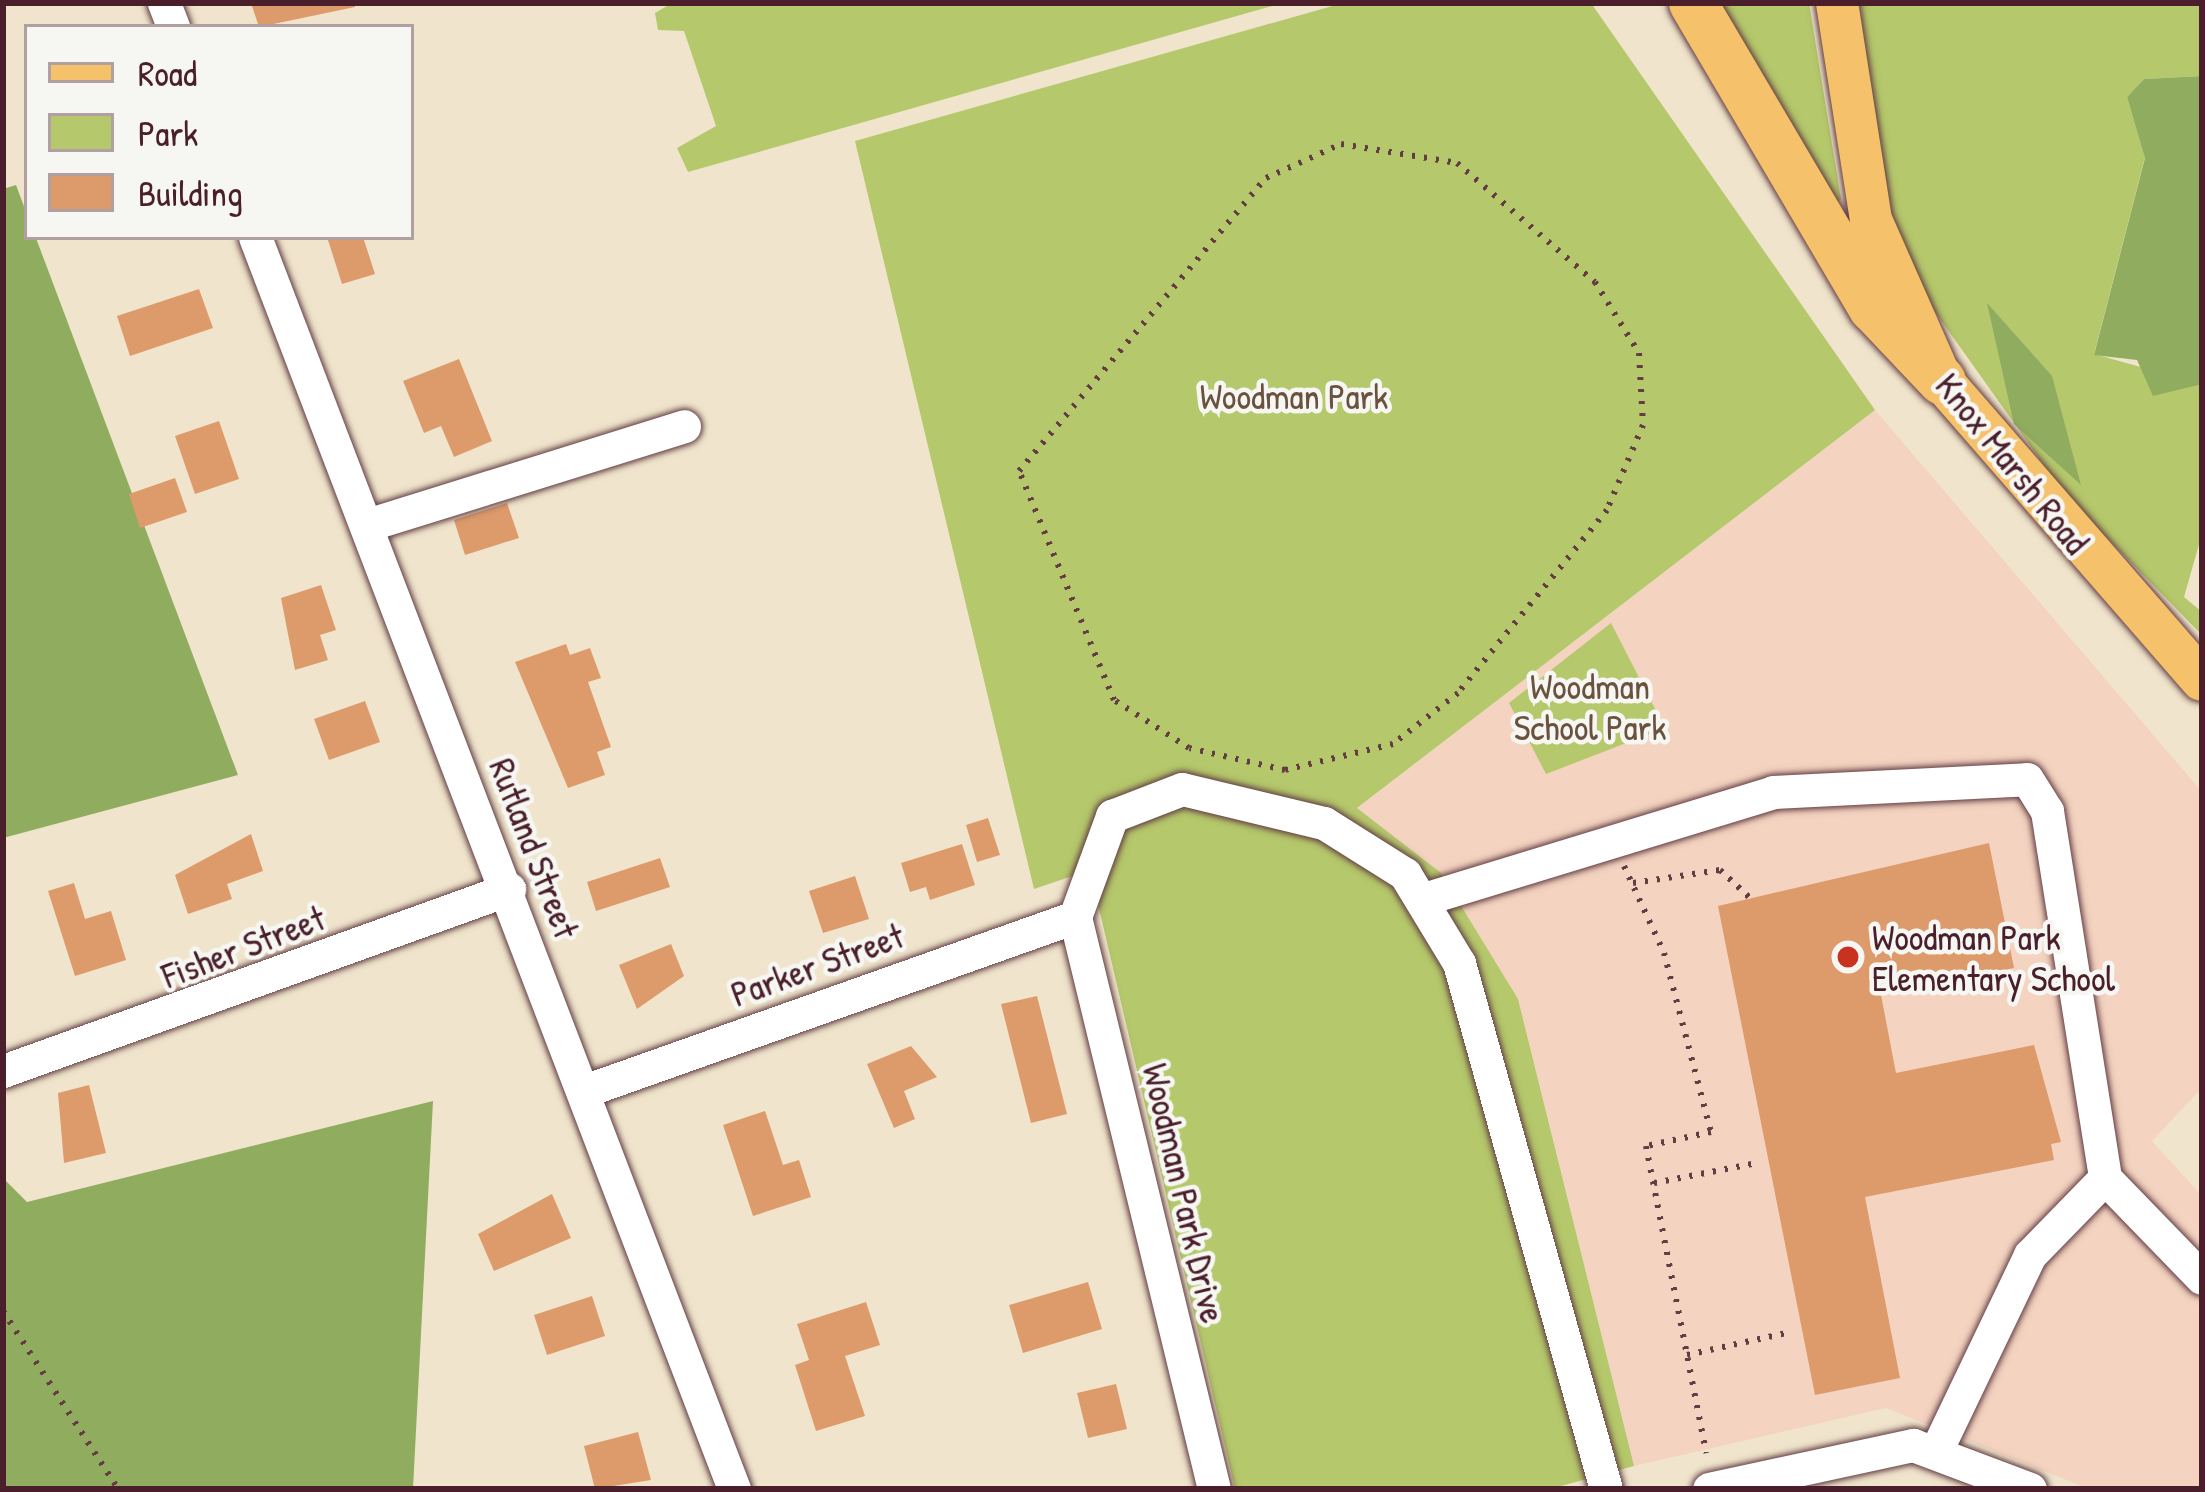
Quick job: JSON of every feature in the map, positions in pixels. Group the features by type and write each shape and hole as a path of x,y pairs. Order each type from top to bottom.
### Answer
{"highway":[{"path":"1694,3 1873,308 1942,381"}],"main road":[{"name":"Knox Marsh Road","path":"1837,3 1871,220 1942,381 2202,680"}],"street":[{"name":"Rutland Street","path":"256,240 587,1090 734,1489"},
{"path":"367,525 684,427"},
{"path":"1424,899 1773,792 2027,779 2047,811 2105,1178 2202,1278"},
{"path":"1075,917 1112,816 1182,789 1339,830 1424,899 1459,963 1606,1489"},
{"name":"Fisher Street","path":"3,1071 508,889"},
{"name":"Parker Street","path":"587,1090 1075,917"},
{"name":"Woodman Park Drive","path":"1075,917 1214,1489"},
{"path":"1937,1449 2030,1255 2105,1178"},
{"path":"1716,1488 1864,1448 1937,1449 2030,1489"}],"path":[{"path":"1360,143 1457,163 1595,282 1639,353 1633,470 1458,693 1393,744 1313,769 1258,766 1159,734 1102,681 1020,487 1021,458 1266,178 1319,149 1360,143"},
{"path":"1617,853 1633,883 1711,1132 1646,1146 1706,1453"},
{"path":"1633,883 1720,870 1750,897"},
{"path":"1653,1183 1757,1163"},
{"path":"3,1311 118,1489"},
{"path":"1688,1355 1791,1332"}],"shaded area":[{"name":"Woodman Park Elementary School","path":"1875,410 2202,792 2202,1088 2152,1141 2202,1196 2202,1489 2089,1489 1886,1408 1634,1466 1518,999 1356,809"}],"green space":[{"path":"672,3 1283,3 688,172 677,148 716,126 684,31 658,30 655,13"},
{"name":"Woodman Park","path":"1343,3 1591,3 1875,410 1357,808 1441,873 1518,999 1634,1466 1550,1489 1235,1489 1090,870 1034,889 855,141"},
{"path":"1708,3 1809,3 1841,199 1832,212"},
{"path":"1859,3 2202,3 2202,76 2144,79 2127,97 2145,157 2094,354 2202,384 2202,534 2184,597 2202,612 2202,635 2066,496 1918,288 1889,213"},
{"path":"2202,76 2202,384 2153,396 2137,360 2094,355 2145,158 2127,97 2144,79"},
{"path":"16,185 24,206 24,240 37,240 238,775 3,838 3,189"},
{"path":"1987,303 2052,376 2081,485 2014,424"},
{"name":"Woodman School Park","path":"1611,623 1665,728 1546,774 1509,703"},
{"path":"433,1101 413,1489 3,1489 3,1178 27,1202"}],"building":[{"path":"251,3 355,3 355,7 258,24"},
{"path":"328,240 364,240 375,274 342,284"},
{"path":"199,289 213,328 130,356 117,316"},
{"path":"459,359 492,441 454,457 441,426 424,433 403,381"},
{"path":"219,421 239,479 195,494 175,436"},
{"path":"175,478 187,512 140,528 129,494"},
{"path":"507,503 519,538 465,555 454,520"},
{"path":"321,585 336,630 320,635 328,660 295,670 281,598"},
{"path":"566,644 570,655 590,648 601,678 588,682 611,747 597,752 605,775 568,788 515,662"},
{"path":"365,701 380,742 329,760 314,719"},
{"path":"988,818 1000,855 977,862 966,825"},
{"path":"251,834 263,871 227,884 232,899 188,914 175,875"},
{"path":"1989,843 2014,968 1881,995 1896,1073 2034,1045 2061,1142 2051,1144 2054,1160 1865,1197 1900,1378 1815,1395 1718,906"},
{"path":"962,844 975,885 930,900 926,887 910,892 901,863"},
{"path":"660,858 670,887 596,911 587,882"},
{"path":"855,876 869,919 823,933 809,891"},
{"path":"74,883 85,919 111,911 126,960 75,976 48,891"},
{"path":"671,944 684,976 637,1009 619,965"},
{"path":"1037,996 1067,1114 1031,1123 1001,1004"},
{"path":"911,1046 937,1077 904,1091 915,1119 894,1128 867,1064"},
{"path":"89,1085 106,1153 64,1163 58,1093"},
{"path":"765,1111 783,1165 799,1160 811,1197 753,1216 723,1125"},
{"path":"552,1194 571,1238 494,1271 478,1234"},
{"path":"1088,1282 1102,1329 1023,1353 1009,1305"},
{"path":"592,1296 605,1336 547,1355 534,1315"},
{"path":"866,1302 880,1345 845,1356 865,1416 816,1431 795,1365 809,1360 797,1324"},
{"path":"1116,1384 1127,1429 1088,1438 1077,1393"},
{"path":"638,1432 651,1480 595,1489 584,1446"}],"place":[{"name":"Woodman Park Elementary School","path":"1848,957"}]}
